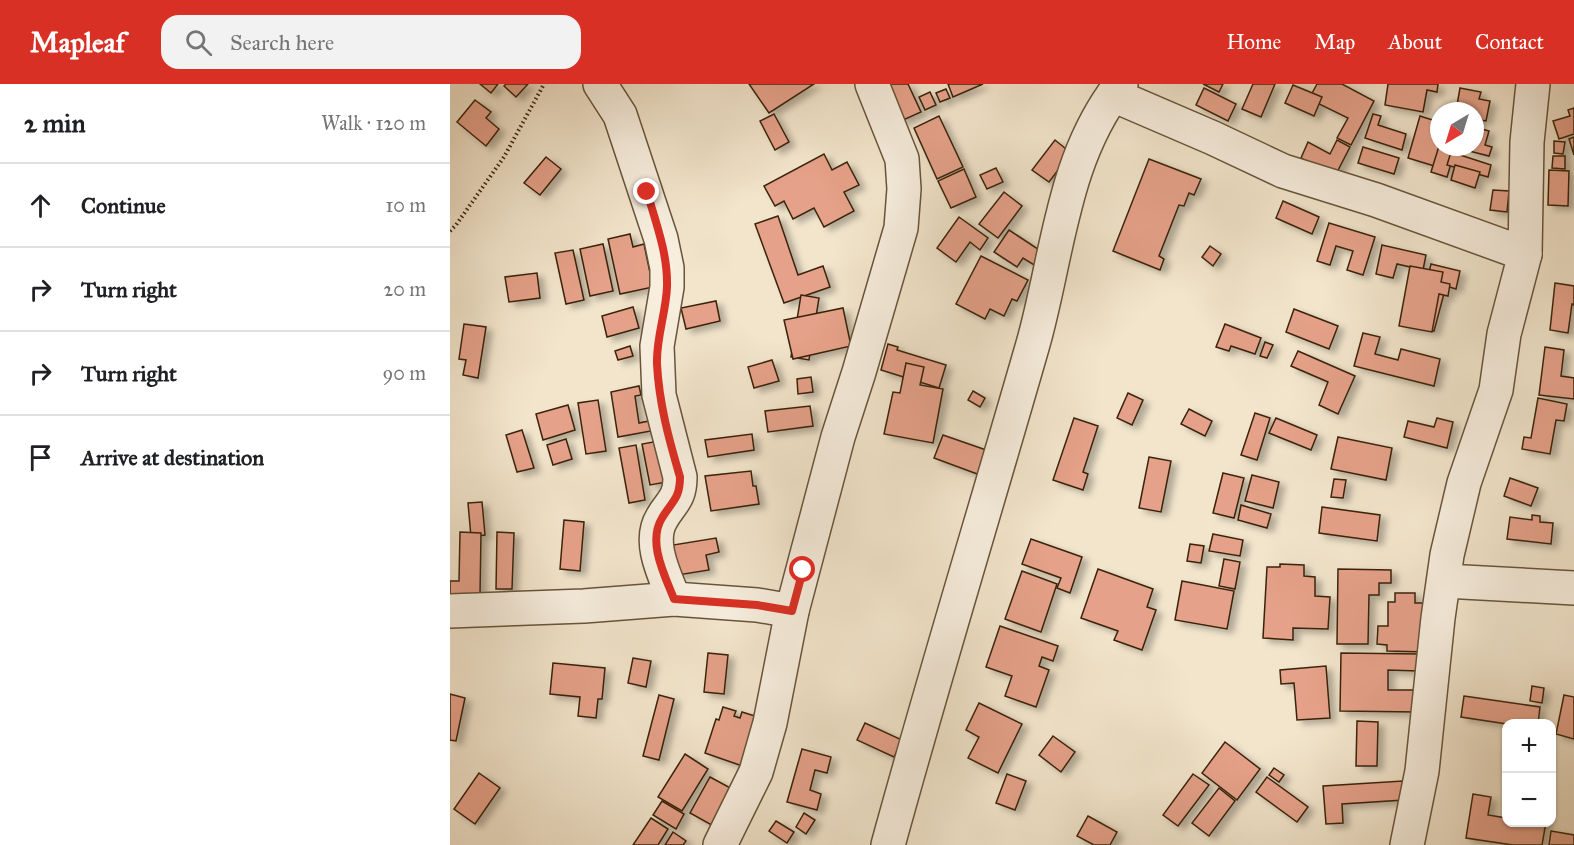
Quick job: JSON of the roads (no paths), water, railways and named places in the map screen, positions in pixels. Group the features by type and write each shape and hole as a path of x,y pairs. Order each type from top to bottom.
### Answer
{"street":[{"path":"600,84 620,115 653,211 667,268 667,287 657,346 659,395 680,477 680,489 677,498 660,520 656,533 657,552 674,599"},
{"path":"720,845 756,772 772,713 792,611 838,437 901,228 904,189 902,159 872,84"},
{"path":"1407,845 1422,771 1447,555 1464,483 1496,390 1504,334 1525,254 1527,142 1533,84"},
{"path":"888,845 935,673 1034,340 1068,190 1089,134 1117,89 1283,171 1376,200 1525,254"},
{"path":"1445,581 1574,588"},
{"path":"450,611 584,606 674,599 757,605 792,611"}]}
